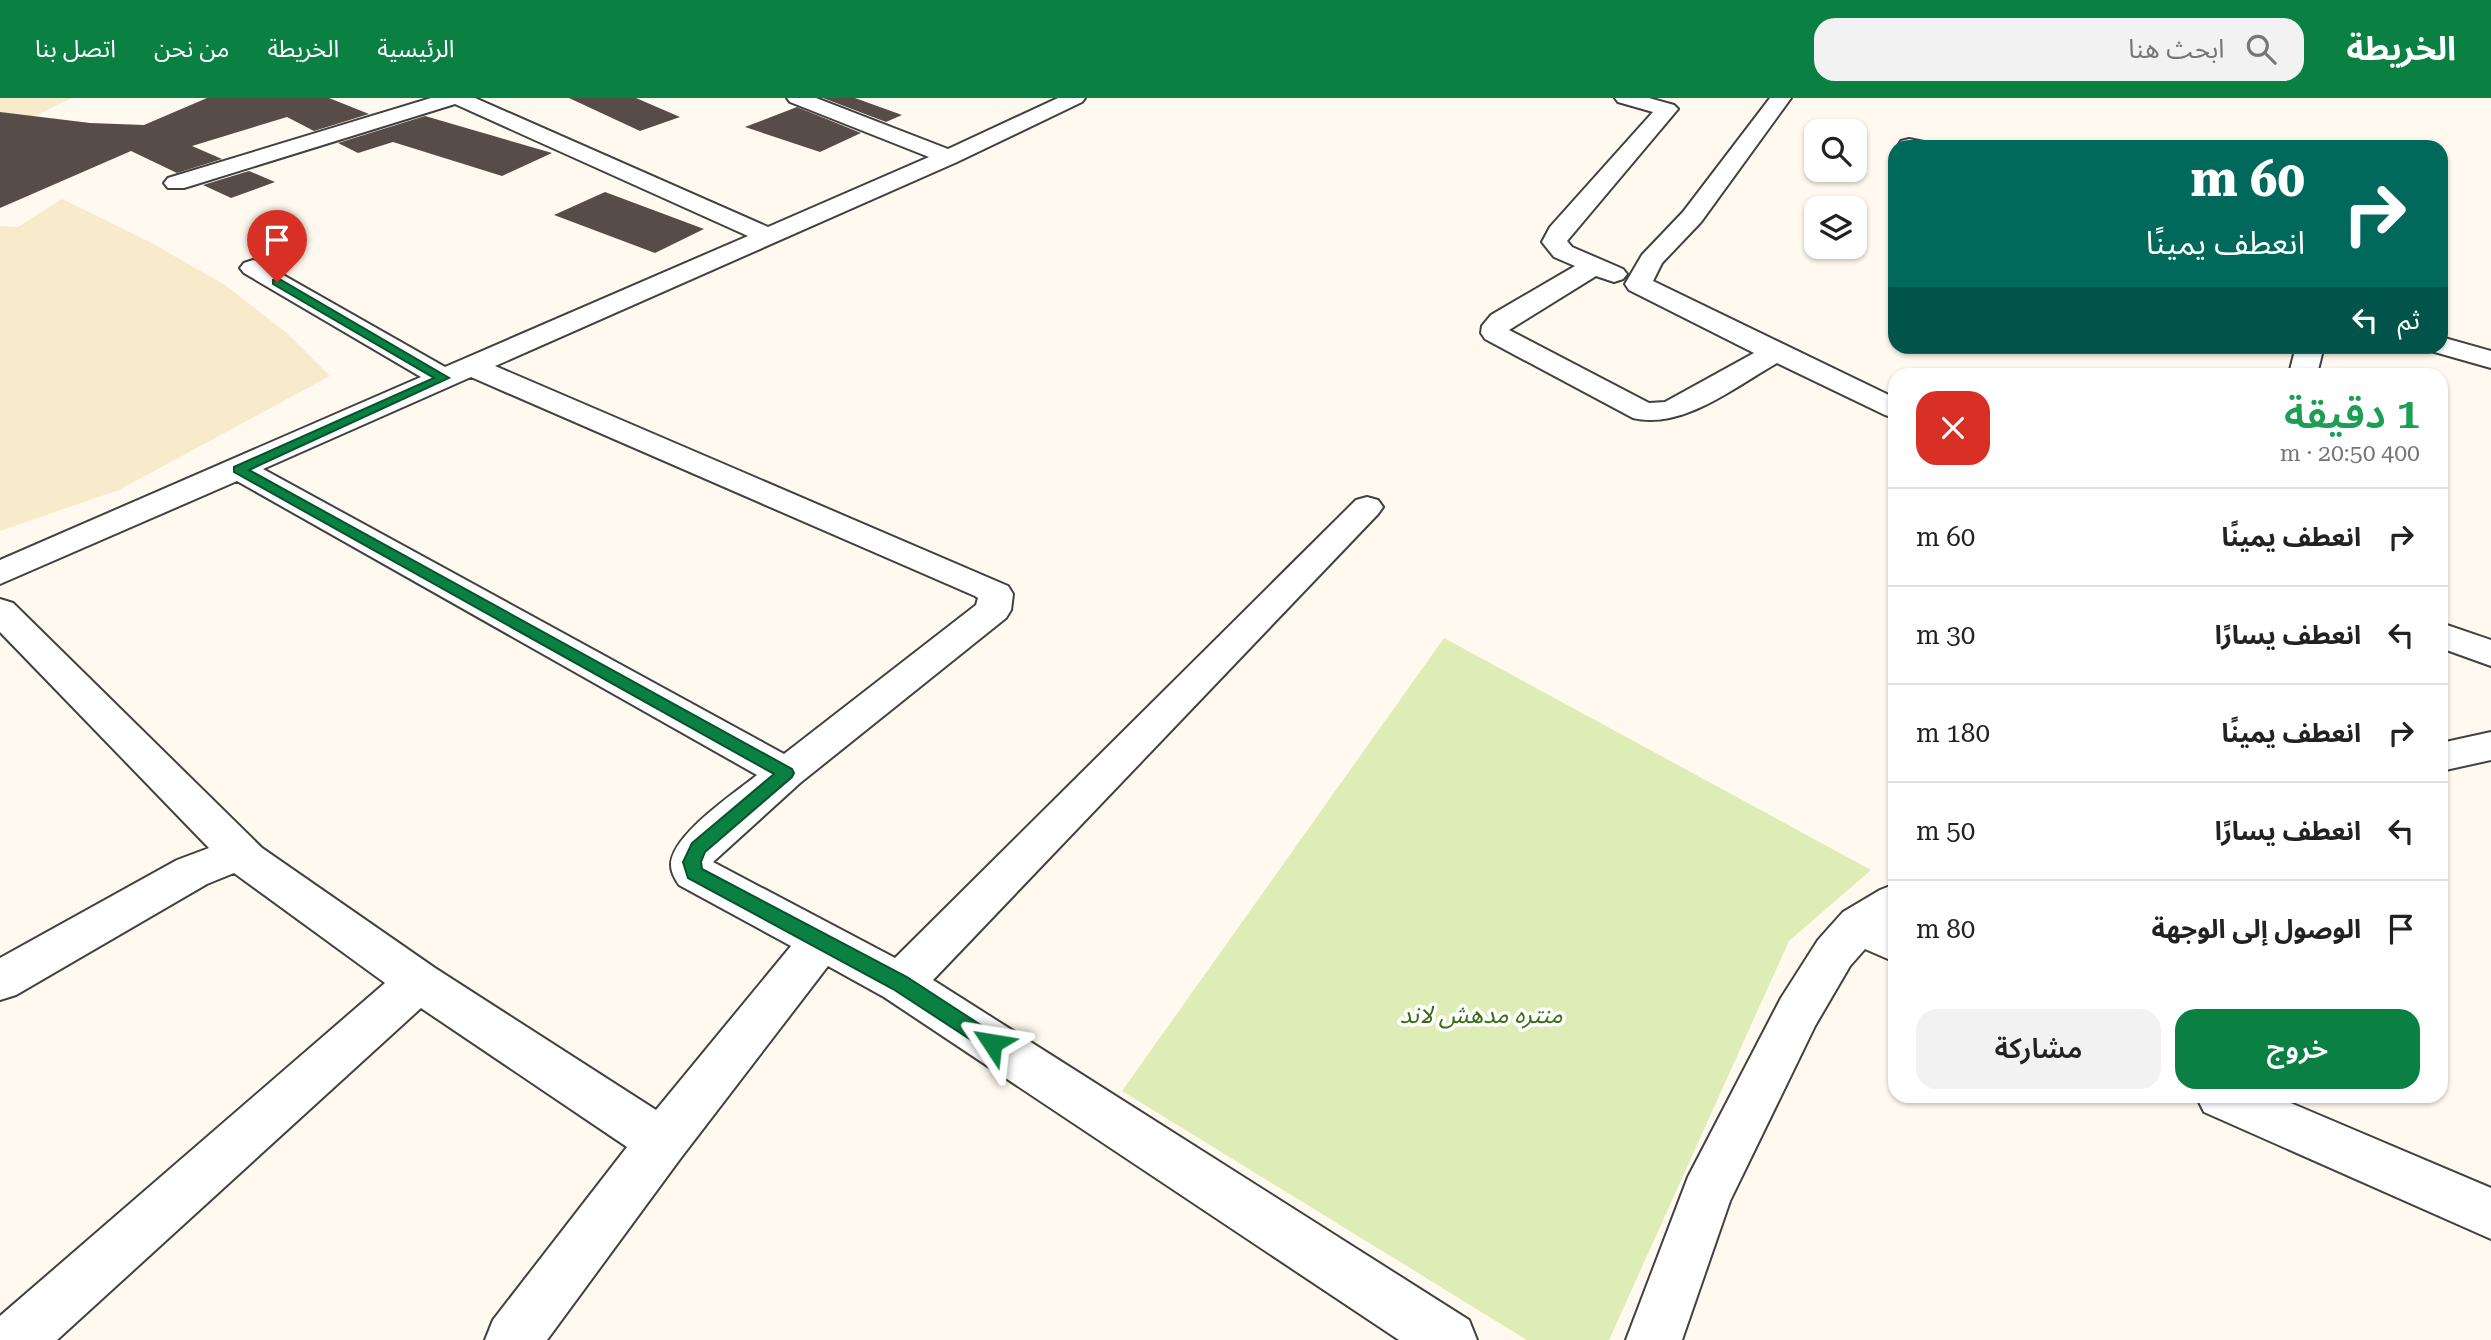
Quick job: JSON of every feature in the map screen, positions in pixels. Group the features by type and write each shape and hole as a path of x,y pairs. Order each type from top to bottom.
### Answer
{"street":[{"path":"176,183 453,98"},
{"path":"458,98 768,236"},
{"path":"797,98 949,157"},
{"path":"0,573 949,157 1075,98"},
{"path":"1625,98 1667,109 1559,232 1554,242 1563,252 1638,284 1888,405"},
{"path":"1638,284 1651,260 1692,217 1781,98"},
{"path":"1594,266 1501,321 1495,332 1644,412 1671,411 1776,352"},
{"path":"253,268 456,372 987,587 996,594 993,610 786,773 698,848 692,862 694,873 900,983 1449,1340"},
{"path":"2448,347 2491,360"},
{"path":"239,469 786,773"},
{"path":"900,983 1367,507"},
{"path":"0,611 247,860 419,982 662,1142"},
{"path":"2448,638 2491,654"},
{"path":"2448,755 2491,746"},
{"path":"0,981 192,872 233,856 247,860"},
{"path":"1654,1340 1706,1195 1798,1012 1834,953 1883,924"},
{"path":"513,1340 662,1142 822,940"},
{"path":"15,1340 419,982"},
{"path":"2237,1103 2491,1214"}],"shaded area":[{"path":"0,98 72,98 0,133"},
{"path":"62,199 148,241 225,285 288,334 330,376 119,490 0,531 0,226 18,227"}],"green space":[{"name":"منتره مدهش لاند","path":"1444,638 1871,870 1789,941 1609,1340 1527,1340 1122,1091"}],"building":[{"path":"207,98 329,98 369,114 314,131 287,117 192,146 222,159 177,173 131,151 0,208 0,112 90,123 144,125"},
{"path":"569,98 636,98 680,117 640,131"},
{"path":"823,98 855,98 902,115 886,122"},
{"path":"797,107 861,133 820,152 745,127"},
{"path":"425,116 552,153 502,176 393,142 358,153 338,143"},
{"path":"249,171 275,182 231,198 203,185"},
{"path":"605,192 704,229 655,253 554,215"}],"route":[{"path":"277,282 443,378 239,469 786,773 698,848 692,862 694,873 900,983 992,1043"}]}
